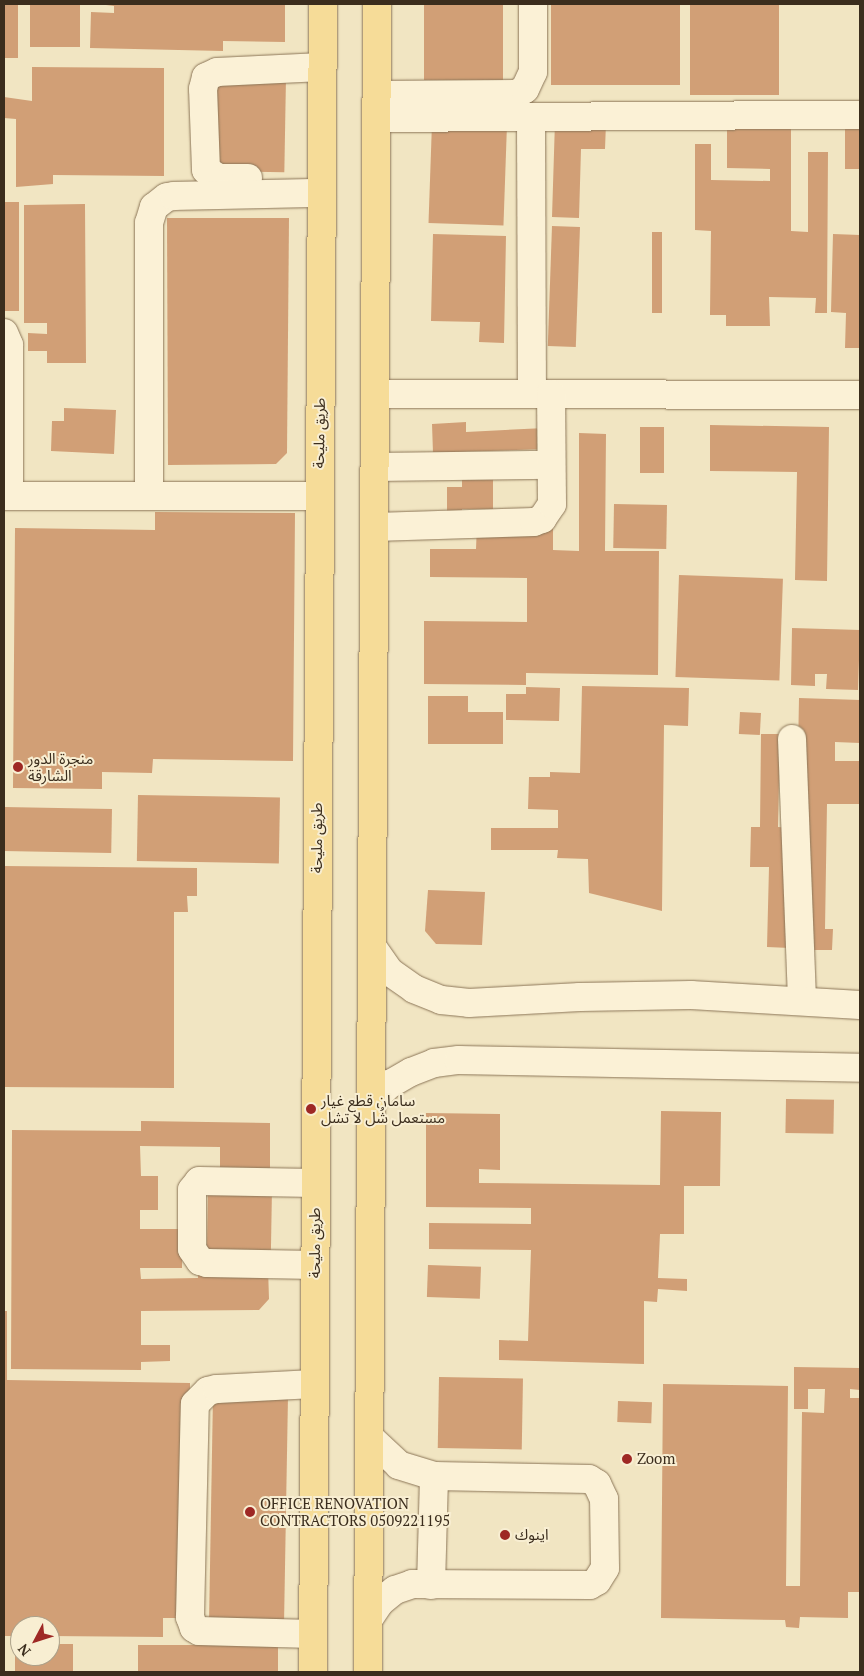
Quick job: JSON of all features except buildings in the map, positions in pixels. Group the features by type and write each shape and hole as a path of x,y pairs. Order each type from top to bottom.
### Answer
{"main road":[{"name":"طريق مليحة","path":"313,1672 318,496 323,4"},
{"path":"368,1672 377,4"}],"street":[{"path":"377,106 516,94 525,89 533,72 533,4"},
{"path":"322,67 217,72 206,77 203,89 205,165 209,174 219,178 322,185"},
{"path":"377,106 532,117 860,115"},
{"path":"375,527 534,522 548,512 552,504 551,465 541,394 532,117"},
{"path":"149,496 149,223 154,208 167,197 174,196 322,185"},
{"path":"4,333 9,345 6,496 318,496"},
{"path":"375,394 860,395"},
{"path":"375,467 551,465"},
{"path":"792,738 802,1000"},
{"path":"373,948 390,972 414,989 441,1000 469,1003 682,995 802,1000 860,1005"},
{"path":"370,1103 390,1084 411,1072 434,1063 458,1060 860,1068"},
{"path":"315,1183 199,1182 192,1190 192,1249 200,1261 207,1263 315,1265"},
{"path":"313,1634 199,1631 194,1628 190,1617 195,1404 208,1391 217,1389 314,1384"},
{"path":"368,1620 380,1602 395,1590 412,1584 590,1585 597,1581 605,1568 604,1500 597,1484 589,1479 434,1476 399,1465 369,1437"},
{"path":"431,1585 434,1476"}],"place":[{"name":"منجرة الدور الشارقة","path":"18,767"},
{"name":"سامان قطع غيار مستعمل شُل لا تشل","path":"311,1109"},
{"name":"Zoom","path":"627,1459"},
{"name":"OFFICE RENOVATION CONTRACTORS 0509221195","path":"250,1512"},
{"name":"اينوك","path":"505,1535"}]}
